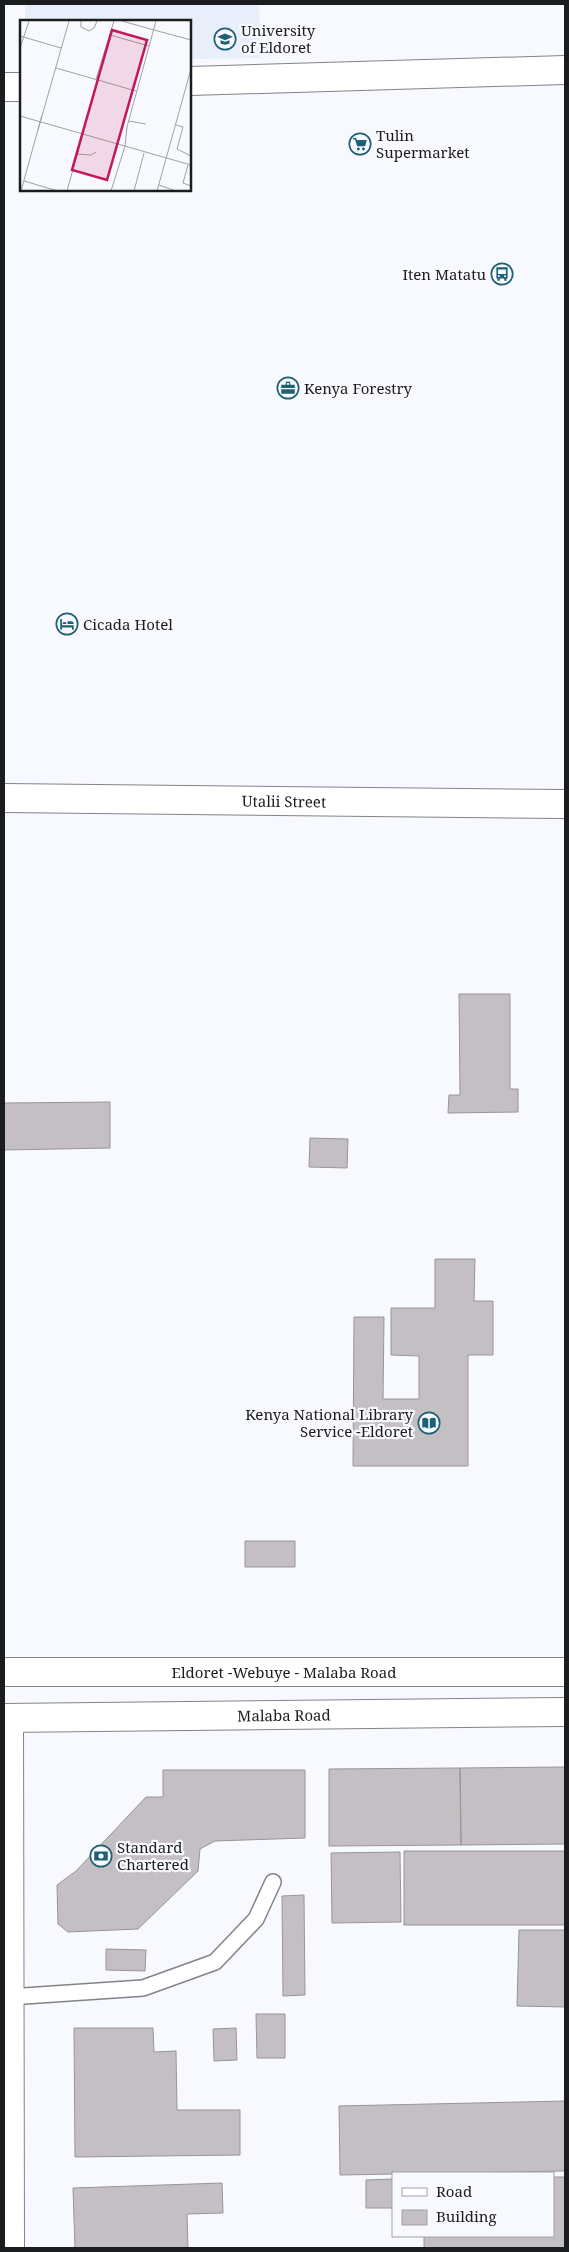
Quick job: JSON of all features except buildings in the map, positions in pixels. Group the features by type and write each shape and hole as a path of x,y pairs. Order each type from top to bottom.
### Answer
{"main road":[{"path":"191,81 565,70"},
{"path":"4,87 20,87"},
{"name":"Utalii Street","path":"4,798 565,804"},
{"name":"Eldoret -Webuye - Malaba Road","path":"4,1672 565,1672"},
{"name":"Malaba Road","path":"6,1718 565,1712"},
{"path":"6,1718 10,2248"}],"lane":[{"path":"9,1997 143,1988 215,1962 256,1920 273,1882"}],"shaded area":[{"name":"University of Eldoret","path":"25,4 259,4 260,58 191,59 191,20 25,20"}],"place":[{"name":"University of Eldoret","path":"225,39"},
{"name":"Tulin Supermarket","path":"360,144"},
{"name":"Iten Matatu","path":"502,274"},
{"name":"Kenya Forestry","path":"288,388"},
{"name":"Cicada Hotel","path":"67,624"},
{"name":"Kenya National Library Service -Eldoret","path":"429,1423"},
{"name":"Standard Chartered","path":"101,1856"}]}
